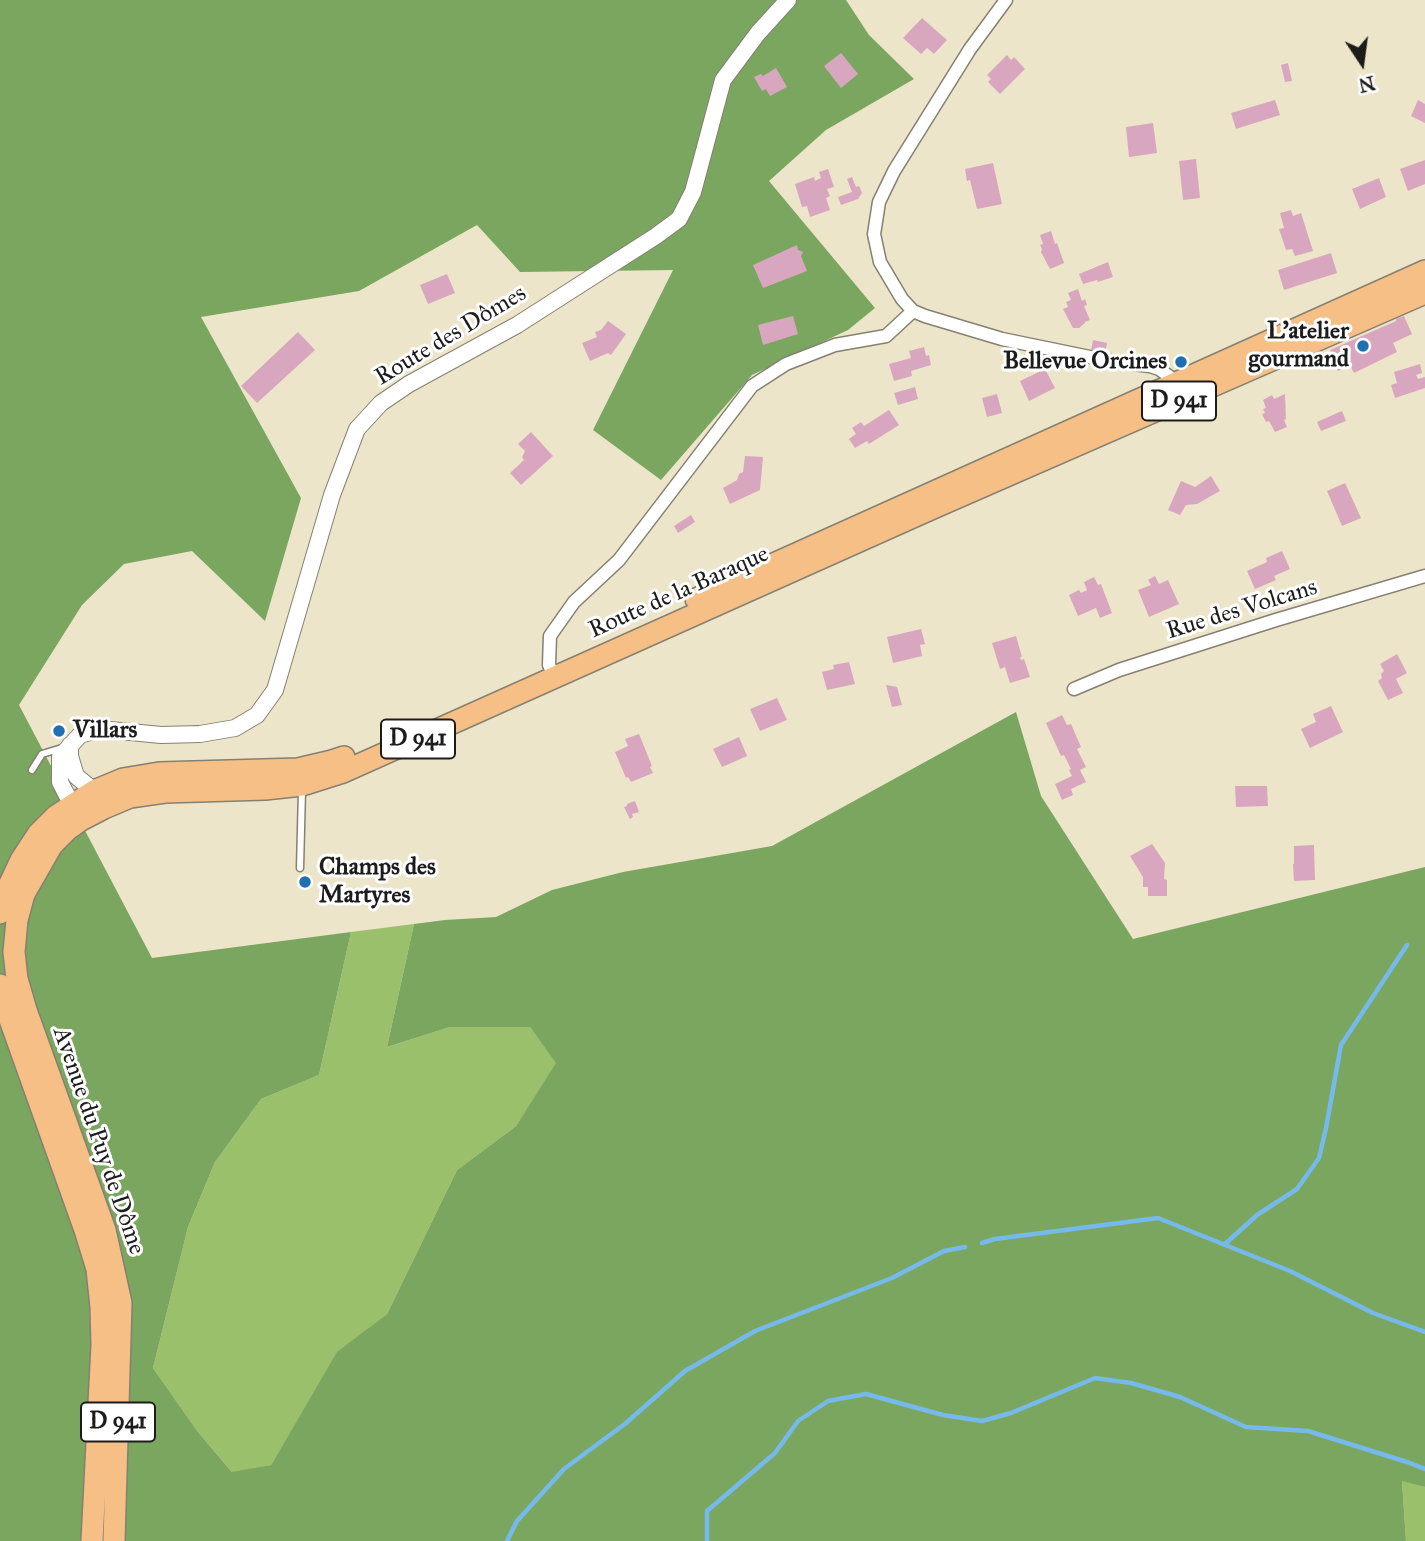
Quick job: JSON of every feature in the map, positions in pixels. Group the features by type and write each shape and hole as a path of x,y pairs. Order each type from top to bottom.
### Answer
{"main road":[{"name":"Route de la Baraque","path":"18,1013 14,952 17,920 24,894 52,845 123,779 159,773 298,769 332,761 367,748 946,503 1425,271"},
{"name":"Route de la Baraque","path":"1182,390 1425,293"},
{"name":"Route de la Baraque","path":"0,913 20,860 38,834 56,816 74,808 99,799 165,792 265,789 302,785 344,772 552,671"},
{"name":"D 941","path":"0,985 18,1013"},
{"name":"Avenue du Puy de Dôme","path":"18,1013 97,1269 102,1345 92,1541"},
{"name":"Avenue du Puy de Dôme","path":"18,1013 105,1230 117,1277 121,1303 114,1541"}],"street":[{"name":"Route des Dômes","path":"70,745 80,735 100,729 200,734 235,728 257,715 275,690 332,495 357,429 381,403 409,384 517,325 656,236 678,219 693,192 723,80 758,33 788,0"},
{"path":"1006,0 970,49 894,171 880,202 874,234 880,262 895,289 913,311 1002,339 1109,361 1150,366 1159,369 1182,390"},
{"path":"552,671 550,636 574,602 619,561 752,386 786,364 835,345 886,336 913,311"},
{"name":"Rue des Volcans","path":"1073,689 1119,670 1425,576"},
{"path":"70,745 76,776 99,799"},
{"path":"70,745 60,757 60,782 74,808"},
{"name":"Route de la Baraque","path":"14,952 8,920 14,892 28,860 45,836 74,808"}],"lane":[{"path":"32,769 42,754 70,745"},
{"path":"300,868 302,785"}],"green space":[{"path":"0,0 846,0 869,35 914,79 826,130 769,181 875,308 848,330 752,375 661,480 593,430 673,270 520,272 477,225 359,291 201,317 301,498 265,621 192,551 124,564 82,605 19,705 152,958 351,932 319,1075 261,1099 215,1162 188,1227 153,1368 198,1432 232,1472 271,1465 337,1352 387,1314 457,1170 516,1126 556,1063 530,1027 450,1027 387,1047 414,924 496,917 552,890 623,872 772,846 1016,712 1041,796 1133,939 1425,867 1425,1487 1402,1481 1406,1541 0,1541"},
{"path":"414,924 387,1047 450,1027 530,1027 557,1063 516,1126 457,1170 387,1314 337,1353 271,1465 233,1473 198,1432 153,1368 188,1227 215,1162 261,1099 319,1075 351,932"},
{"path":"1402,1480 1425,1487 1425,1541 1406,1541"}],"building":[{"path":"922,18 947,40 934,54 927,48 921,54 903,38"},
{"path":"841,53 858,74 841,88 824,66"},
{"path":"1007,55 1011,60 1014,57 1025,69 1000,94 988,82 991,79 987,75"},
{"path":"1288,63 1292,81 1285,82 1281,65"},
{"path":"776,68 787,87 770,96 766,89 762,91 754,77 761,74 763,76"},
{"path":"1275,100 1280,115 1236,129 1231,113"},
{"path":"1418,100 1425,104 1425,123 1411,116"},
{"path":"1153,123 1157,153 1129,157 1126,127"},
{"path":"1196,159 1200,198 1183,200 1179,161"},
{"path":"1425,160 1425,184 1408,191 1400,169"},
{"path":"993,163 1002,204 977,209 965,169"},
{"path":"828,169 834,187 827,189 830,196 826,198 830,210 810,217 807,206 802,207 795,184 814,177 815,181 821,178 819,172"},
{"path":"852,177 862,193 858,199 841,205 838,197 852,192 847,179"},
{"path":"1379,178 1386,197 1360,209 1352,189"},
{"path":"1291,210 1293,216 1301,213 1313,251 1295,256 1292,249 1286,250 1279,229 1284,228 1280,213"},
{"path":"1051,231 1064,263 1050,269 1041,252 1040,245 1043,244 1040,235"},
{"path":"797,245 798,250 803,252 801,256 807,271 763,288 753,265"},
{"path":"1331,253 1337,273 1284,290 1278,270"},
{"path":"1108,262 1113,277 1083,284 1079,274"},
{"path":"447,274 455,293 428,304 420,285"},
{"path":"1078,289 1082,301 1085,299 1087,305 1084,306 1090,320 1079,328 1073,328 1063,309 1068,307 1066,302 1071,300 1068,293"},
{"path":"793,316 798,334 763,345 758,325"},
{"path":"1404,316 1412,334 1393,343 1397,352 1354,373 1350,365 1338,371 1330,350"},
{"path":"608,321 626,334 611,355 608,353 590,361 582,343 597,337 595,332 601,330"},
{"path":"298,332 315,350 257,403 241,386"},
{"path":"1093,340 1107,343 1105,354 1091,351"},
{"path":"924,347 931,365 911,371 912,376 894,381 889,364 911,358 909,351"},
{"path":"1420,364 1422,373 1416,375 1418,379 1425,377 1425,388 1395,398 1391,385 1397,383 1394,372"},
{"path":"1045,369 1055,388 1029,401 1020,381"},
{"path":"915,387 918,399 898,405 894,393"},
{"path":"997,394 1002,413 987,417 982,398"},
{"path":"1285,394 1284,420 1287,427 1275,432 1262,414 1266,408 1263,400 1272,395 1274,399"},
{"path":"889,410 899,425 869,444 867,441 855,448 849,439 856,434 852,428 861,422 864,426"},
{"path":"1342,411 1346,421 1321,431 1317,422"},
{"path":"531,432 553,456 521,485 510,473 524,460 522,457 525,451 518,444"},
{"path":"745,456 763,457 760,490 730,504 723,488 737,480 743,472"},
{"path":"1211,476 1220,491 1197,504 1186,505 1180,515 1168,510 1181,481 1195,487"},
{"path":"1345,483 1361,518 1342,526 1327,491"},
{"path":"691,515 695,522 678,533 674,526"},
{"path":"1282,551 1290,569 1274,576 1276,580 1255,589 1247,571 1267,562 1266,558"},
{"path":"1155,576 1159,584 1168,580 1179,604 1149,617 1138,590 1151,585 1148,580"},
{"path":"1094,577 1098,585 1101,584 1112,613 1100,618 1096,608 1078,616 1069,595 1079,590 1081,593 1087,590 1084,582"},
{"path":"921,629 925,644 920,645 922,656 893,663 887,637"},
{"path":"1016,636 1021,660 1024,659 1030,677 1010,683 1005,667 1000,669 992,643"},
{"path":"1397,654 1407,673 1396,679 1403,693 1388,700 1378,681 1384,671 1380,664"},
{"path":"849,662 855,684 827,690 822,672 834,669 833,665"},
{"path":"886,685 897,687 902,705 892,707"},
{"path":"777,698 787,720 760,731 750,709"},
{"path":"1331,706 1343,732 1310,748 1301,729 1316,722 1313,714"},
{"path":"1062,715 1067,725 1071,724 1081,747 1077,749 1086,767 1080,770 1086,782 1071,789 1073,795 1062,800 1055,784 1072,776 1069,770 1071,769 1064,755 1061,756 1046,723"},
{"path":"639,734 653,773 631,782 626,778 615,752 628,746 625,739"},
{"path":"739,737 747,756 722,767 713,749"},
{"path":"1235,786 1267,786 1268,806 1236,807"},
{"path":"635,801 639,812 632,814 630,819 624,807"},
{"path":"1152,844 1165,863 1167,896 1148,896 1148,887 1143,887 1143,877 1130,856"},
{"path":"1314,845 1315,880 1294,881 1294,846"}],"waterway":[{"path":"1225,1244 1257,1215 1297,1189 1319,1158 1341,1045 1407,945"},
{"path":"982,1243 995,1239 1158,1218 1290,1271 1373,1313 1425,1332"},
{"path":"507,1541 517,1521 564,1469 626,1423 685,1371 755,1331 892,1278 944,1251 965,1247"},
{"path":"707,1541 707,1511 775,1453 798,1421 828,1401 866,1394 943,1415 982,1421 1011,1413 1095,1378 1131,1383 1180,1397 1246,1427 1308,1431 1425,1469"}],"place":[{"name":"L'atelier gourmand","path":"1363,346"},
{"name":"Bellevue Orcines","path":"1181,362"},
{"name":"Villars","path":"59,731"},
{"name":"Champs des Martyres","path":"305,882"}]}
